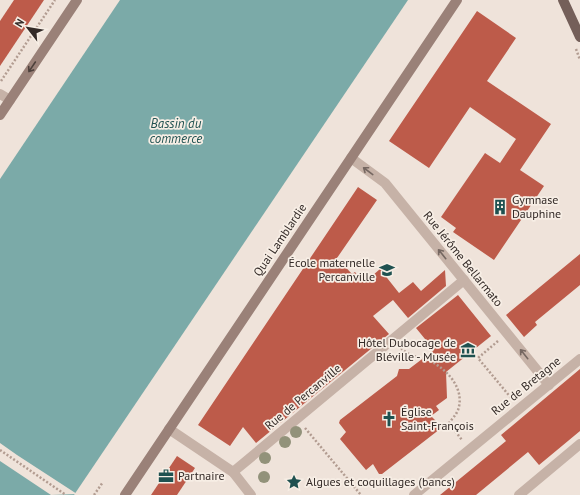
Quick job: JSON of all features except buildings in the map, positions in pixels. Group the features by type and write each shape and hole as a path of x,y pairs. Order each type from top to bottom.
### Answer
{"main road":[{"path":"0,115 76,0"},
{"name":"Quai Lamblardie","path":"124,495 457,0"},
{"path":"564,1 580,37"}],"street":[{"path":"0,94 10,100"},
{"name":"Rue Jérôme Bellarmato","path":"351,158 385,183 549,385"},
{"name":"Rue de Percanville","path":"233,472 464,280"},
{"name":"Rue de Bretagne","path":"414,495 580,359"},
{"path":"169,429 233,472 251,495"},
{"path":"519,495 580,444"}],"path":[{"path":"0,83 55,0"},
{"path":"507,333 478,358 520,408"},
{"path":"393,339 406,353 432,362 445,370 455,383 460,395 458,410 449,423 470,450"},
{"path":"297,419 361,495"},
{"path":"0,450 66,495"},
{"path":"94,495 103,482"}],"water":[{"name":"Bassin du commerce","path":"120,0 408,0 74,495 0,495 0,179"}],"pier":[{"path":"0,443 77,494 51,495 0,461"}],"place":[{"name":"Gymnase Dauphine","path":"500,207"},
{"name":"École maternelle Percanville","path":"387,270"},
{"name":"Hôtel Dubocage de Bléville - Musée","path":"468,350"},
{"name":"Église Saint-François","path":"389,419"},
{"name":"Partnaire","path":"166,476"},
{"name":"Algues et coquillages (bancs)","path":"294,482"}]}
